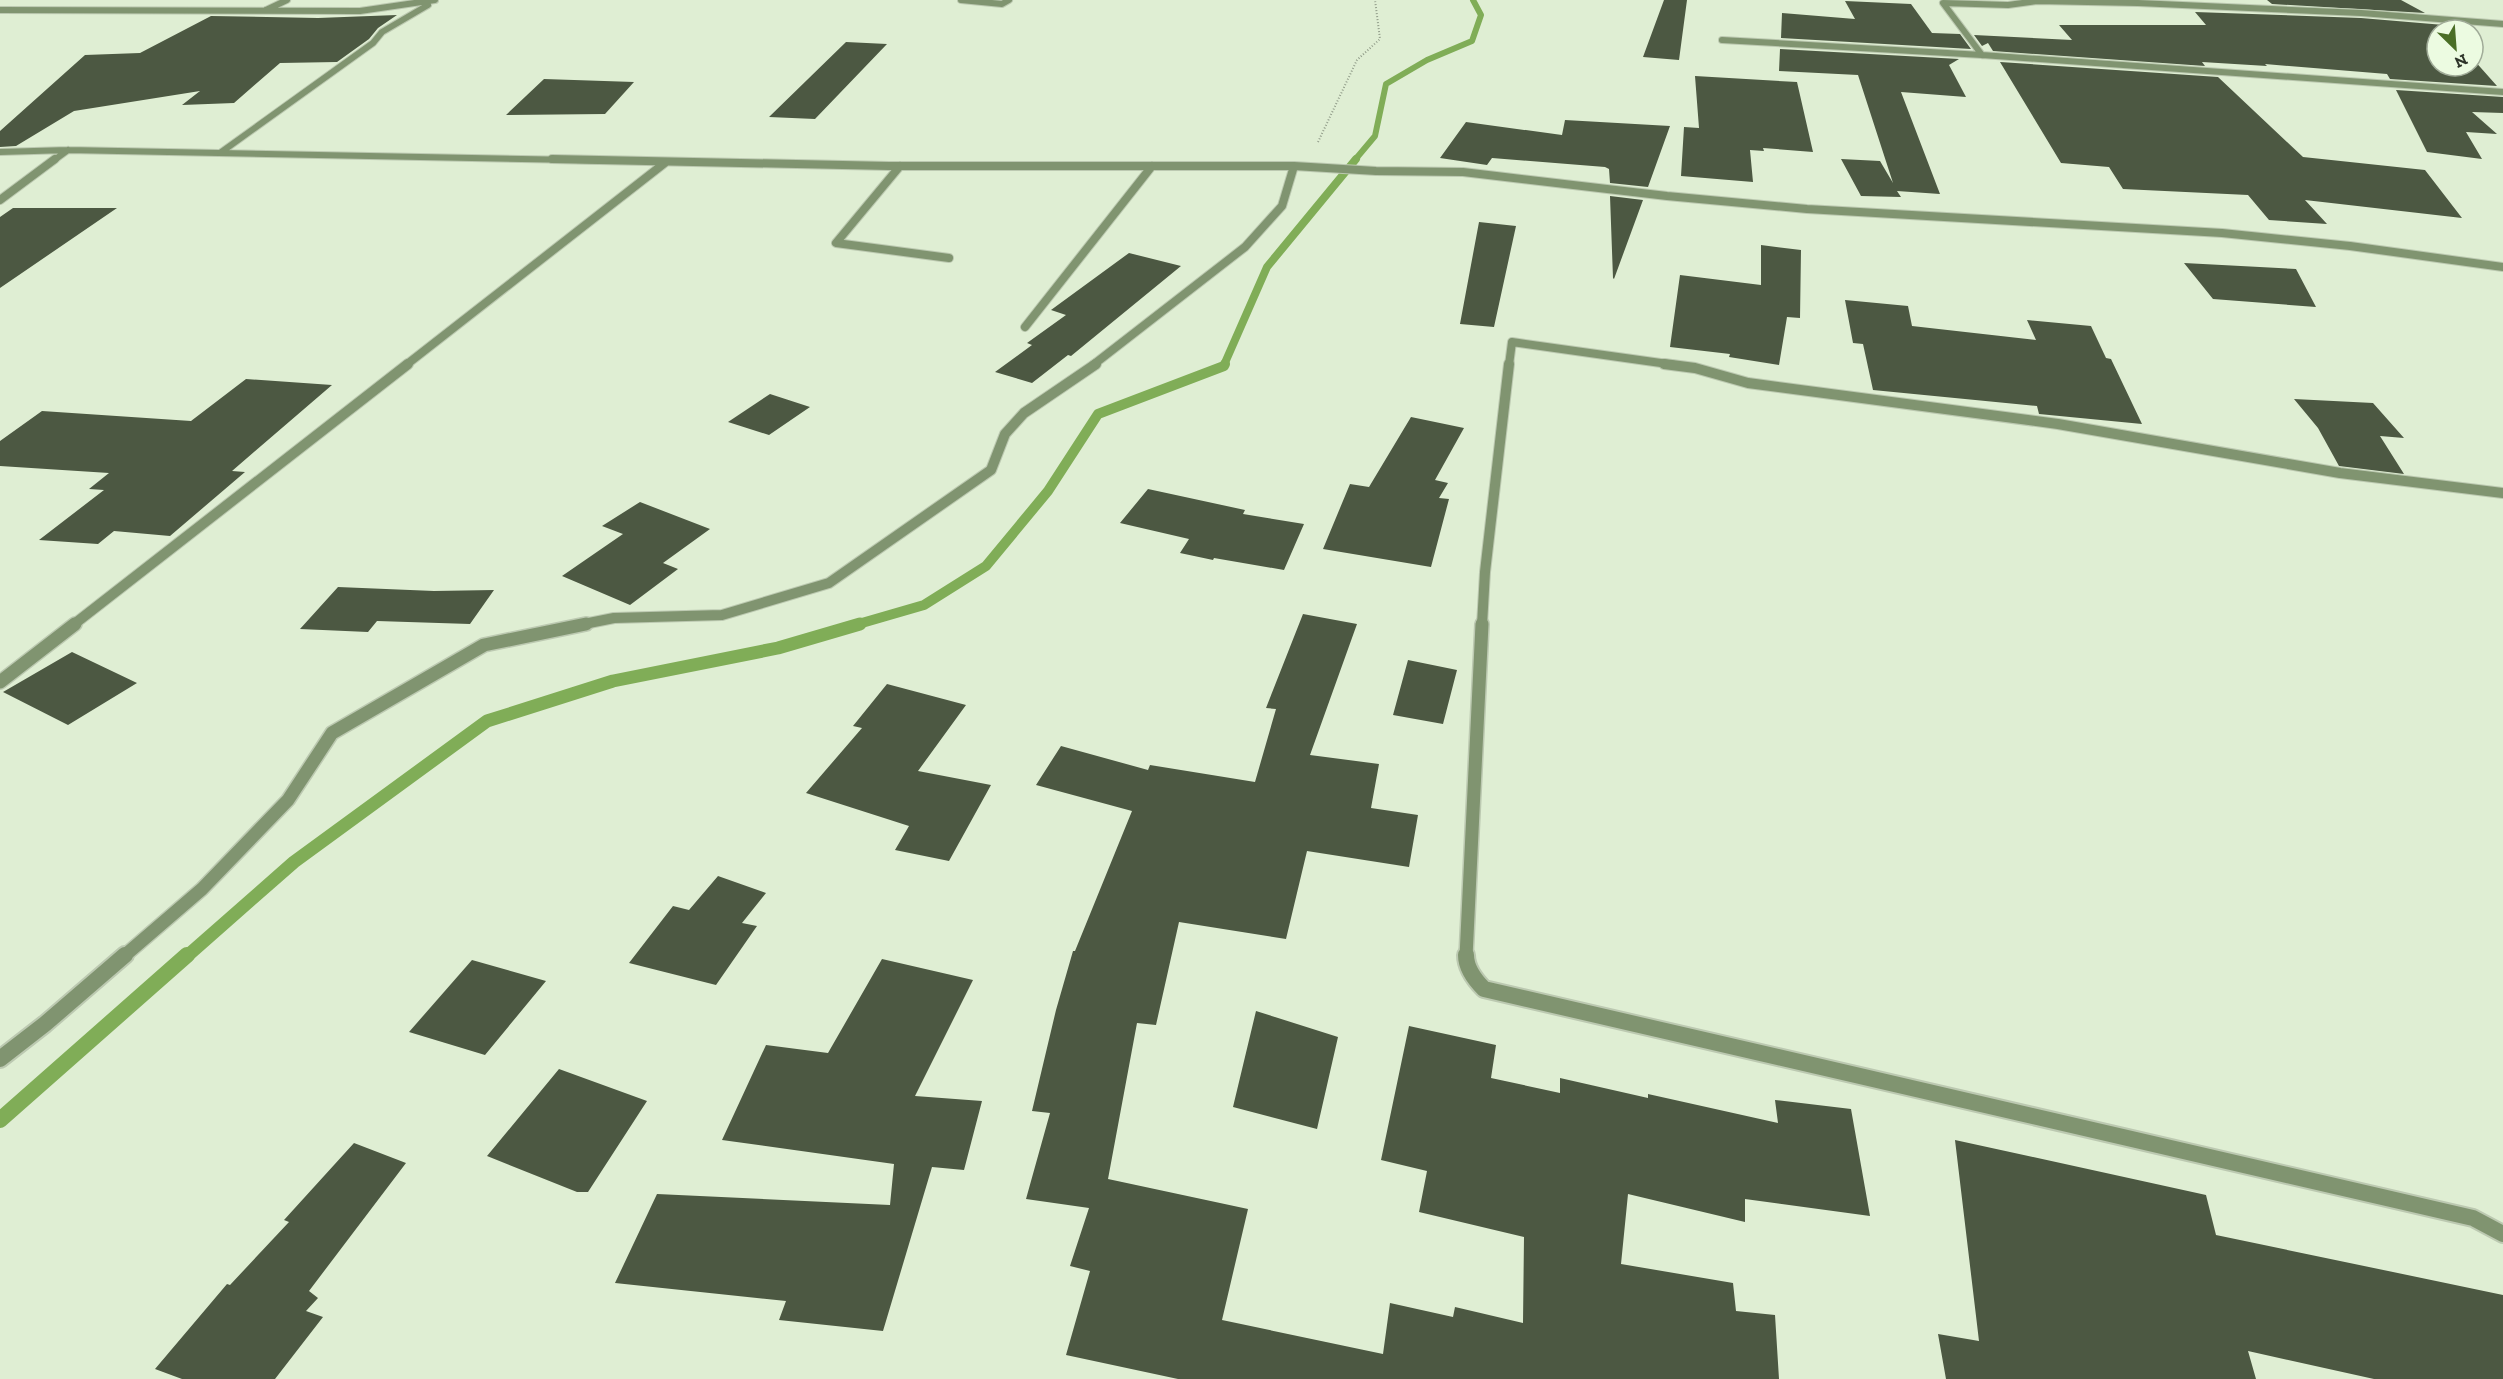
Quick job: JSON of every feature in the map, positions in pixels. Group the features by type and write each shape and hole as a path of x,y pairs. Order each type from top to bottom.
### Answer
{"street":[{"path":"263,12 287,0"},
{"path":"0,10 360,11 436,0"},
{"path":"220,153 373,43 382,32 436,0"},
{"path":"961,0 1002,4 1009,0"},
{"path":"1982,55 1943,3 2008,5 2037,1 2138,3 2361,13 2503,24"},
{"path":"1722,40 1982,55 2503,92"},
{"path":"0,200 68,150"},
{"path":"0,152 68,150 900,166 1294,166 1376,171 1463,171 1667,196 1818,210 2222,233 2350,246 2503,267"},
{"path":"0,682 666,162"},
{"path":"900,166 836,243 950,258"},
{"path":"1026,327 1152,166"},
{"path":"0,1059 202,889 288,800 332,733 483,645 614,618 722,615 829,583 991,470 1005,434 1024,413 1108,356 1245,247 1282,206 1294,166"},
{"path":"2503,493 2340,473 2058,424 1748,383 1695,368 1512,342 1485,572 1466,962 1473,977 1484,990 2473,1218 2503,1234"}],"path":[{"path":"1294,166 1317,144 1357,60 1380,39 1375,0"}],"building":[{"path":"1664,0 1687,0 1679,60 1643,57"},
{"path":"2267,0 2401,0 2425,13 2272,4"},
{"path":"1845,1 1911,4 1932,33 1960,34 1971,49 1781,38 1782,13 1855,19"},
{"path":"2195,12 2361,18 2425,23 2425,78 2485,78 2485,72 2497,86 2390,79 2387,74 2265,64 2267,66 2202,62 2205,66 1993,51 1988,43 1982,46 1974,35 2072,40 2059,25 2206,25"},
{"path":"397,15 337,62 280,63 234,103 182,105 200,91 74,111 16,146 0,147 0,131 85,55 140,53 211,16 318,18"},
{"path":"846,42 887,44 815,119 769,117"},
{"path":"1780,49 1959,59 1949,65 1966,97 1901,92 1940,194 1897,191 1901,197 1861,196 1841,159 1880,161 1893,183 1858,75 1779,71"},
{"path":"2000,62 2218,77 2303,157 2425,170 2462,218 2305,200 2327,224 2269,220 2248,195 2123,189 2109,167 2061,163"},
{"path":"1695,76 1797,82 1813,152 1763,148 1764,151 1750,150 1753,182 1681,176 1684,127 1699,128"},
{"path":"544,79 634,82 605,114 506,115"},
{"path":"2396,90 2503,97 2503,113 2472,112 2497,134 2466,132 2482,159 2427,152"},
{"path":"1565,120 1670,126 1648,187 1610,183 1609,169 1605,167 1492,158 1487,165 1440,158 1466,122 1562,135"},
{"path":"1610,196 1643,200 1614,279 1613,278"},
{"path":"13,208 117,208 0,288 0,217"},
{"path":"1479,222 1516,226 1494,327 1460,324"},
{"path":"1761,245 1801,250 1800,318 1787,317 1779,365 1729,357 1730,354 1670,347 1680,275 1761,285"},
{"path":"1129,253 1181,266 1071,356 1068,355 1032,383 995,372 1032,345 1027,343 1066,315 1051,310"},
{"path":"2184,263 2296,269 2316,307 2213,299"},
{"path":"1845,300 1908,306 1912,326 2036,340 2027,320 2091,326 2106,358 2111,359 2142,424 2039,414 2037,406 1873,390 1863,344 1853,343"},
{"path":"246,379 332,385 232,471 245,472 170,536 114,531 98,544 39,540 104,490 89,489 109,473 0,466 0,441 42,411 191,421"},
{"path":"770,394 810,407 769,435 728,422"},
{"path":"2294,399 2373,403 2404,438 2380,436 2404,474 2339,466 2318,428"},
{"path":"1411,417 1464,428 1435,480 1448,483 1439,498 1449,499 1431,567 1323,549 1350,484 1369,487"},
{"path":"1148,489 1245,510 1243,514 1304,524 1284,570 1180,553 1189,539 1120,523"},
{"path":"640,502 710,529 663,563 678,569 630,605 562,576 623,534 602,526"},
{"path":"338,587 434,591 494,590 470,624 377,621 368,632 300,629"},
{"path":"1303,614 1357,624 1310,755 1379,764 1371,808 1418,815 1409,867 1307,851 1286,939 1179,922 1156,1025 1137,1023 1108,1179 1248,1209 1222,1320 1383,1354 1390,1303 1453,1317 1455,1307 1523,1323 1524,1237 1419,1212 1427,1171 1381,1160 1409,1026 1496,1045 1491,1078 1560,1093 1560,1078 1648,1098 1648,1094 1778,1123 1775,1100 1851,1109 1870,1216 1745,1199 1745,1222 1628,1194 1621,1264 1733,1283 1736,1311 1775,1315 1779,1379 1178,1379 1066,1355 1090,1271 1070,1266 1089,1208 1026,1199 1050,1113 1032,1111 1056,1010 1073,951 1075,951 1132,811 1036,785 1061,746 1148,770 1150,765 1255,782 1276,709 1266,708"},
{"path":"72,652 137,683 68,725 3,692"},
{"path":"1408,660 1457,670 1443,724 1393,715"},
{"path":"887,684 966,705 918,771 991,785 949,861 895,850 909,826 806,793 862,728 853,726"},
{"path":"718,876 766,893 742,923 757,926 716,985 629,963 673,906 689,910"},
{"path":"882,959 973,980 915,1096 982,1101 964,1170 932,1167 883,1331 779,1320 786,1301 615,1283 657,1194 890,1205 894,1164 722,1140 766,1045 828,1053"},
{"path":"472,960 546,981 485,1055 409,1032"},
{"path":"1256,1011 1338,1037 1317,1129 1233,1107"},
{"path":"559,1069 647,1101 588,1192 577,1192 487,1156"},
{"path":"1955,1140 2206,1195 2216,1235 2503,1295 2503,1379 2374,1379 2248,1351 2256,1379 1946,1379 1938,1334 1979,1341"},
{"path":"354,1143 406,1163 309,1291 318,1298 306,1311 323,1317 275,1379 182,1379 155,1369 227,1284 230,1285 289,1222 284,1220"}],"waterway":[{"path":"1354,161 1375,136 1386,84 1427,60 1472,41 1481,15 1473,0"},
{"path":"1224,365 1267,267 1356,159"},
{"path":"855,625 924,605 986,566 1048,491 1098,414 1225,364"},
{"path":"186,957 294,862 487,721 613,681 778,648 860,624"},
{"path":"0,1120 187,955"}]}
